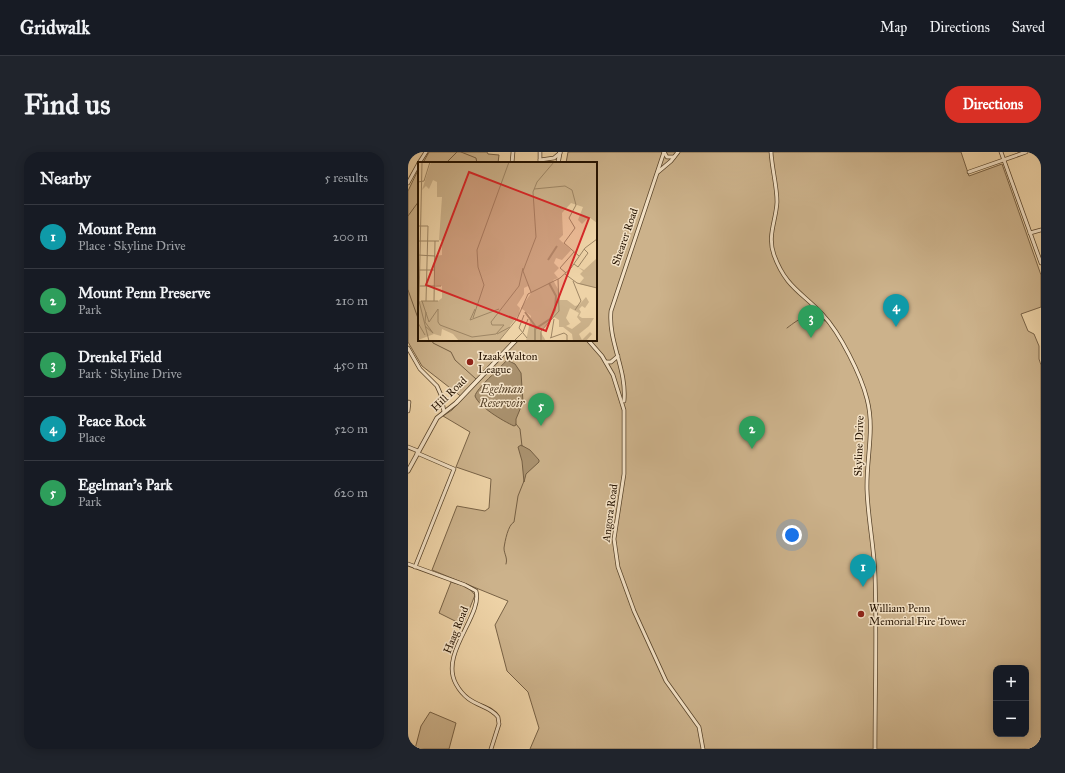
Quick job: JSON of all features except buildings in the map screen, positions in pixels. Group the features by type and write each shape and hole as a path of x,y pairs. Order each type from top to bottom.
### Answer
{"street":[{"path":"420,162 426,152"},
{"path":"512,162 513,152"},
{"path":"540,152 540,162 548,160 560,153"},
{"path":"664,152 667,157 675,157"},
{"name":"Shearer Road","path":"623,403 625,385 610,328 612,303 664,152"},
{"path":"658,172 675,157 678,152"},
{"name":"Skyline Drive","path":"771,152 776,196 776,209 770,235 773,254 782,272 793,288 822,314 833,328 861,381 869,405 871,438 867,490 874,561 877,628 875,749"},
{"path":"1001,152 1041,263"},
{"path":"969,172 1026,152"},
{"path":"1040,152 1041,156"},
{"path":"408,183 418,165"},
{"path":"1030,233 1041,230"},
{"name":"Hill Road","path":"408,471 433,423 444,412 456,404 515,341"},
{"name":"Angora Road","path":"589,341 606,362 616,381 623,403 624,474 614,539 616,562 634,611 666,680 699,727 703,749"},
{"path":"408,348 420,369 437,386 444,412"},
{"path":"606,362 611,362 618,356"},
{"path":"408,411 409,402"},
{"path":"408,447 454,469 415,567"},
{"name":"Haag Road","path":"408,564 472,587 476,591 477,602 454,656 452,674 456,685 466,698 492,711 498,717 499,724 491,749"}],"shaded area":[{"path":"429,152 487,152 488,154 499,155 498,162 424,162"},
{"path":"568,152 961,152 969,176 1002,164 1041,275 1041,307 1021,314 1028,331 1034,334 1039,346 1039,359 1041,365 1041,749 530,749 539,728 528,692 507,671 495,625 508,601 432,570 457,506 485,511 489,508 491,479 456,467 470,432 443,416 452,410 463,398 422,366 408,342 408,191 418,170 418,341 597,341 597,162 566,162"},
{"path":"451,582 468,587 475,595 463,625 439,613"},
{"path":"430,712 456,723 449,749 415,749 421,726"}],"water":[{"name":"Egelman Reservoir","path":"507,360 515,364 521,373 523,402 516,419 516,425 514,426 486,409 481,405 475,396 484,384"},
{"path":"521,445 530,450 539,460 539,462 526,474 524,482 522,461 518,447"}],"waterway":[{"path":"447,162 457,152"},
{"path":"461,152 476,158 477,162"},
{"path":"408,216 418,202"},
{"path":"408,290 418,318"},
{"path":"787,328 796,321 810,316 815,316 825,321"},
{"path":"432,341 433,343 451,352 455,360 476,379"},
{"path":"516,424 520,429 522,446"},
{"path":"506,564 507,560 504,548 505,541 508,530 514,522 518,496 524,481"}],"place":[{"name":"Peace Rock","path":"896,327"},
{"name":"Drenkel Field","path":"811,338"},
{"name":"Izaak Walton League","path":"470,362"},
{"name":"Egelman's Park","path":"541,426"},
{"name":"Mount Penn Preserve","path":"752,449"},
{"name":"Mount Penn","path":"863,587"},
{"name":"William Penn Memorial Fire Tower","path":"861,614"}]}
